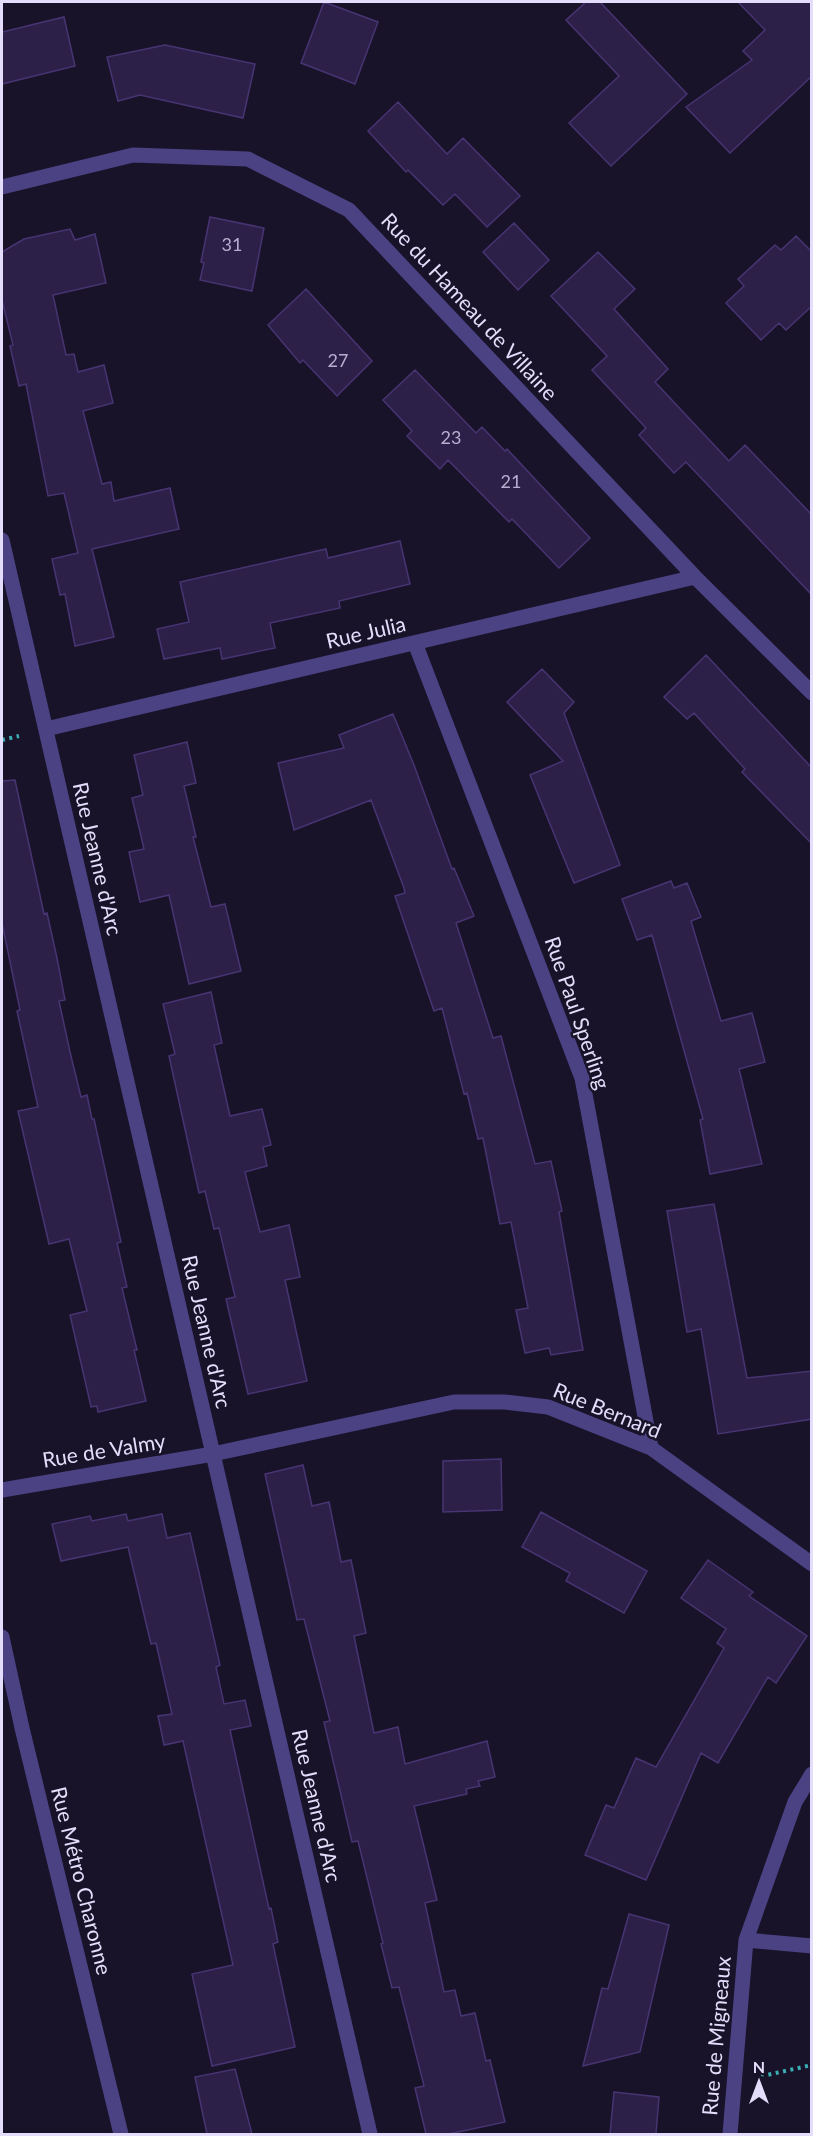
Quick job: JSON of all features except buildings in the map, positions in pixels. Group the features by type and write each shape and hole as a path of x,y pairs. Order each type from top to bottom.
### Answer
{"street":[{"name":"Rue du Hameau de Villaine","path":"2,187 133,155 248,159 348,210 694,577 812,693"},
{"name":"Rue Jeanne d'Arc","path":"2,540 370,2134"},
{"name":"Rue Julia","path":"46,729 694,577"},
{"name":"Rue Paul Sperling","path":"415,643 582,1078 651,1448"},
{"name":"Rue Bernard","path":"213,1454 454,1402 505,1402 548,1407 651,1448 812,1564"},
{"name":"Rue de Valmy","path":"2,1490 213,1454"},
{"name":"Rue Métro Charonne","path":"2,1637 121,2134"},
{"name":"Rue de Migneaux","path":"730,2134 746,1940 795,1802 812,1774"},
{"path":"746,1940 812,1946"}],"path":[{"path":"736,2071 767,2075 812,2065"}]}
